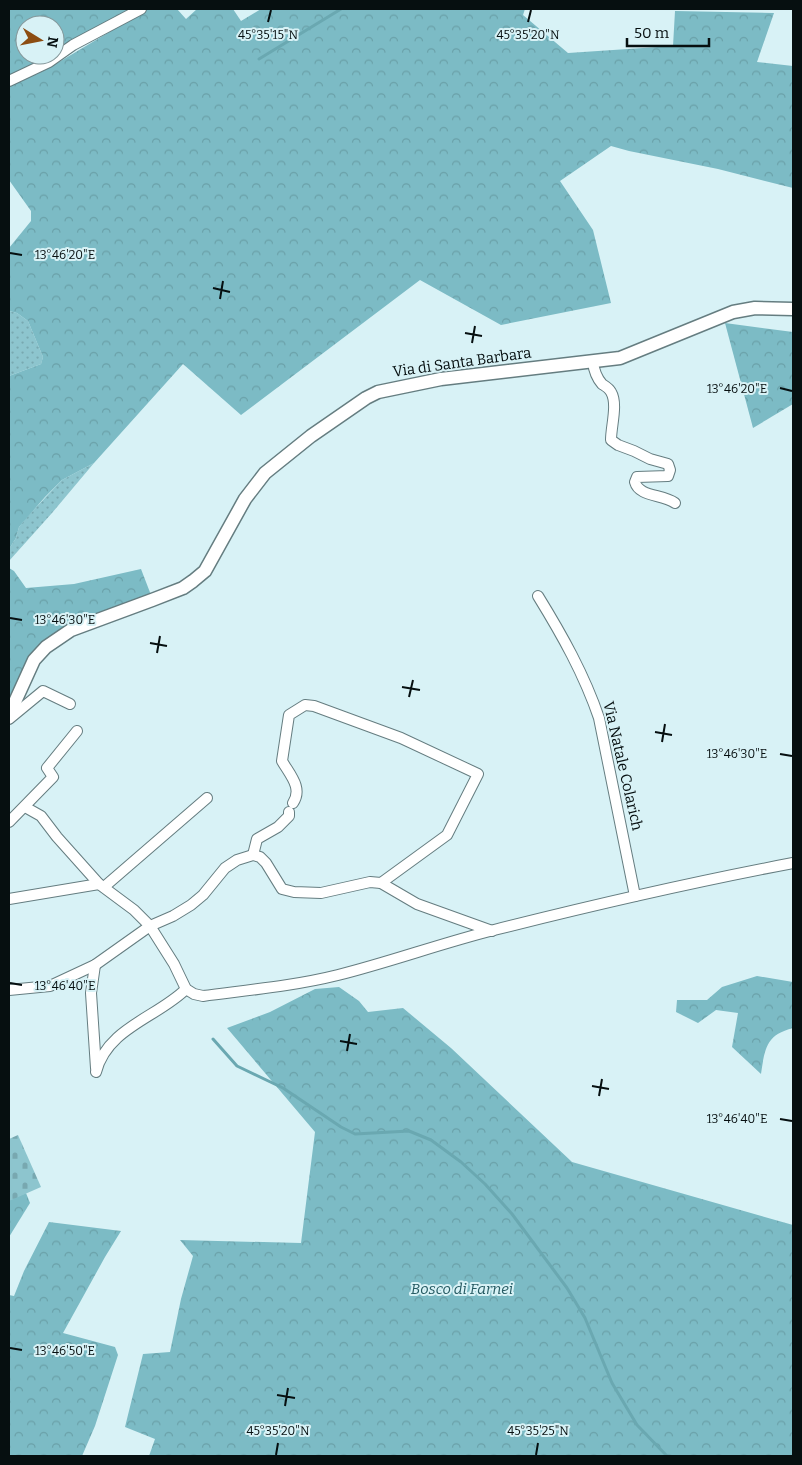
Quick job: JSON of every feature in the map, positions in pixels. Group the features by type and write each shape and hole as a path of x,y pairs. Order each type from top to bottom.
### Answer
{"street":[{"path":"9,81 50,62 73,44 141,9"},
{"name":"Via di Santa Barbara","path":"9,717 34,660 46,647 71,630 183,588 194,581 205,571 244,499 265,473 312,436 366,398 378,392 441,379 620,358 733,312 755,308 793,309"},
{"path":"593,362 595,374 602,384 611,391 614,421 611,440 650,459 668,464 670,470 668,476 637,477 634,482 636,488 641,492 668,498 675,504"},
{"name":"Via Natale Colarich","path":"538,596 577,664 596,709 635,896"},
{"path":"9,717 43,691 70,704"},
{"path":"253,855 257,839 278,826 289,816 297,798 298,788 282,761 289,715 305,705 314,706 401,738 478,774 447,835 381,883"},
{"path":"9,822 52,777 47,768 77,731"},
{"path":"9,899 101,886 207,798"},
{"path":"26,806 41,816 57,837 101,886 134,910 150,926 171,958 186,989 194,994 203,996 286,985 338,975 492,931 635,896 719,877 793,864"},
{"path":"9,990 50,986 95,965 150,926 173,916 191,905 204,895 226,868 237,860 253,855 260,857 266,863 282,889 294,892 320,893 370,882 381,883 417,904 492,931"},
{"path":"95,965 91,993 96,1072 101,1058 120,1035 163,1007 186,989"}],"green space":[{"path":"9,9 133,9 65,47 65,15 15,15 15,65 32,65 9,76"},
{"path":"148,9 177,9 186,19 197,9 233,9 241,21 261,9 525,9 523,15 568,53 673,46 675,11 774,13 757,62 793,66 793,188 718,169 611,146 560,181 593,230 611,303 501,325 420,280 241,415 183,364 94,463 62,480 45,497 19,527 16,538 9,549 9,376 41,364 43,357 28,321 17,313 9,311 9,248 31,221 31,211 9,180 9,87 54,65 65,65 65,58"},
{"path":"9,311 17,313 28,321 43,357 41,364 9,376"},
{"path":"725,323 793,332 793,404 753,428"},
{"path":"94,463 9,561 9,549 16,538 19,527 27,517 62,480"},
{"path":"9,568 14,571 26,588 74,584 141,569 151,595 39,647 9,703"},
{"path":"757,976 793,982 793,1028 777,1034 768,1044 761,1074 732,1047 738,1013 716,1010 698,1023 676,1012 677,1000 707,1000 722,987"},
{"name":"Bosco di Farnei","path":"339,987 359,1001 368,1012 403,1008 451,1048 572,1162 793,1225 793,1456 149,1456 155,1439 125,1427 143,1354 170,1352 181,1299 193,1256 180,1240 301,1243 315,1132 227,1028 270,1012 315,989"},
{"path":"18,1135 41,1187 9,1201 9,1139"},
{"path":"26,1193 30,1203 9,1237 9,1200"},
{"path":"49,1222 121,1231 63,1333 115,1347 118,1355 95,1426 82,1456 9,1456 9,1295 14,1296 24,1271"}],"waterway":[{"path":"259,59 341,9"},
{"path":"213,1039 237,1066 283,1088 341,1127 355,1134 409,1131 431,1140 461,1162 485,1184 512,1214 567,1288 585,1318 612,1383 637,1425 667,1456"}]}
